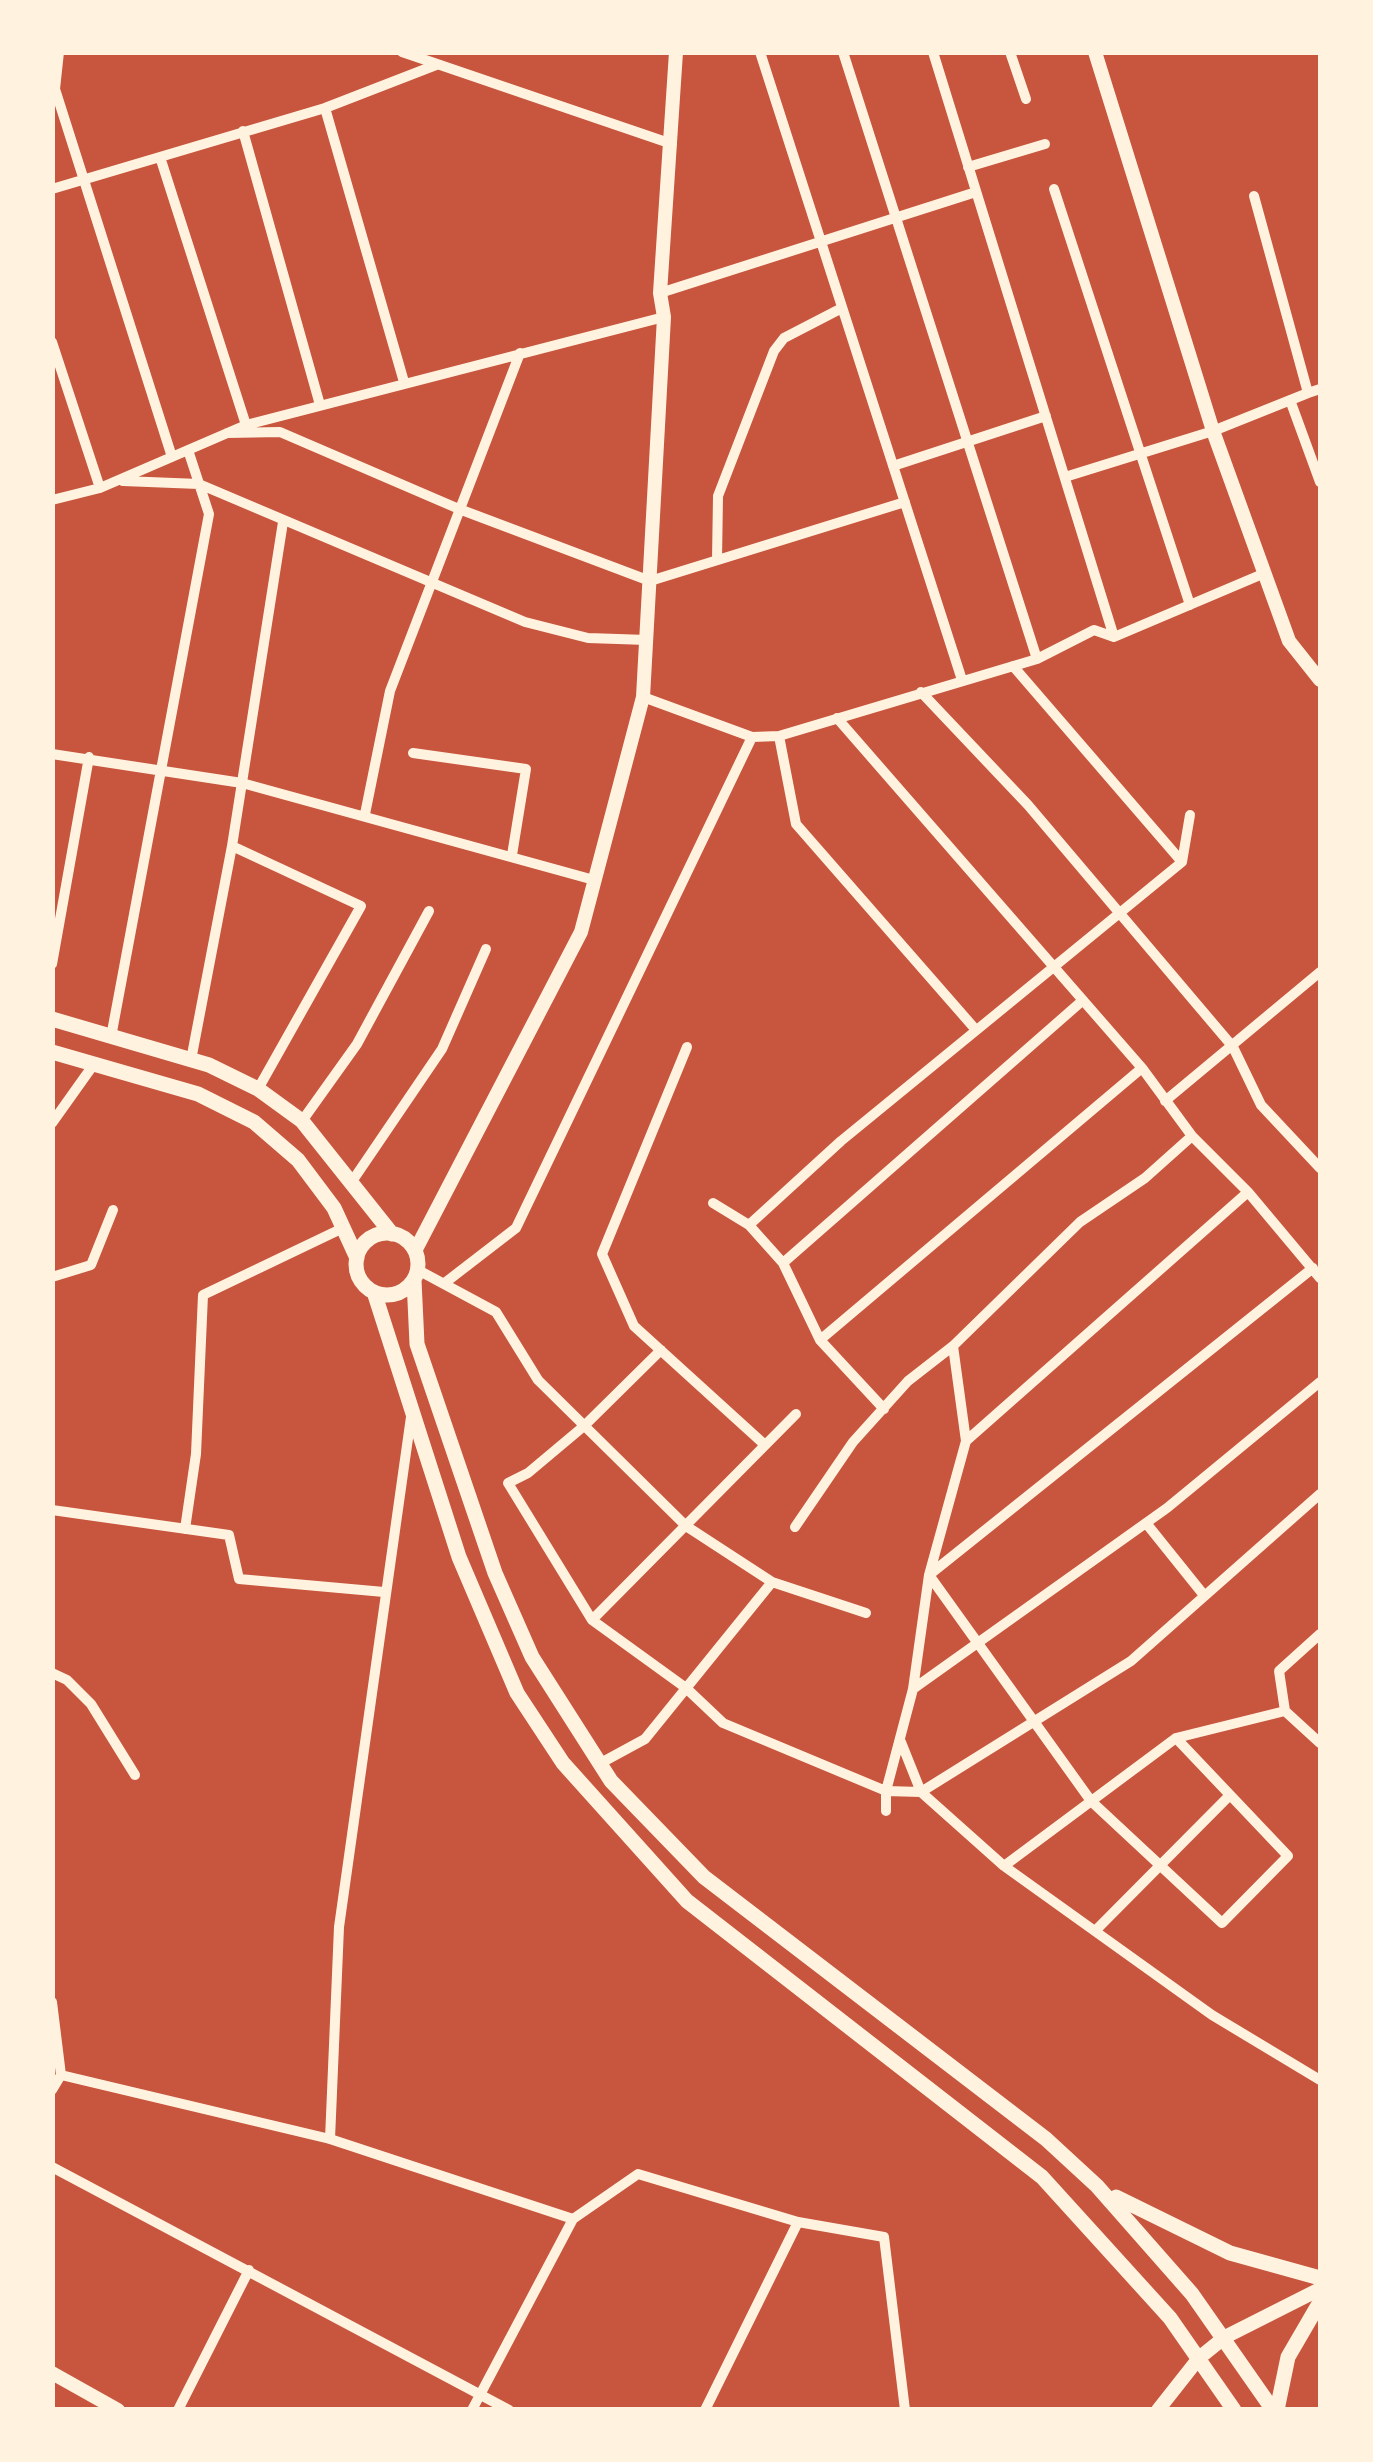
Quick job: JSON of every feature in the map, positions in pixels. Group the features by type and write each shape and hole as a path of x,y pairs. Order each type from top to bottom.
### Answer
{"main road":[{"path":"52,1019 191,1060 258,1089 302,1121 392,1234 415,1250 417,1344 495,1574 532,1657 600,1764 659,1835 704,1877 1046,2138 1097,2186 1140,2229 1226,2337 1275,2410"},
{"path":"52,1052 198,1094 254,1122 298,1160 343,1228 357,1258 359,1278 374,1292 459,1557 517,1693 563,1763 687,1901 1042,2177 1112,2250 1199,2358 1234,2410"},
{"path":"357,1258 366,1242 392,1234"},
{"path":"374,1292 392,1295 416,1275"},
{"path":"1097,2186 1192,2238 1320,2278"},
{"path":"1275,2410 1288,2357 1320,2302"}],"street":[{"path":"59,52 56,89 172,457"},
{"path":"402,52 673,145"},
{"path":"415,1250 580,932 644,697 664,317 660,293 673,145 676,52"},
{"path":"760,52 962,680"},
{"path":"843,52 1037,659"},
{"path":"933,52 1114,637"},
{"path":"1010,52 1026,99"},
{"path":"1095,52 1213,431 1289,641 1320,680"},
{"path":"52,189 325,108 436,65"},
{"path":"325,108 404,382"},
{"path":"243,131 320,404"},
{"path":"968,167 1045,144"},
{"path":"160,160 246,425"},
{"path":"1054,189 1190,604"},
{"path":"660,293 976,192"},
{"path":"1254,196 1308,393"},
{"path":"717,560 718,496 774,352 784,338 842,308"},
{"path":"52,500 100,488 246,425 664,317"},
{"path":"52,342 100,488"},
{"path":"365,814 390,691 520,353"},
{"path":"1065,478 1213,431 1320,389"},
{"path":"1290,400 1320,482"},
{"path":"893,466 1046,416"},
{"path":"226,434 280,432 459,509 650,581 905,502"},
{"path":"111,1037 209,514 188,450"},
{"path":"117,481 199,484 525,622 588,638 646,640"},
{"path":"191,1060 232,846 284,522"},
{"path":"644,697 752,738 778,736 1037,659 1094,630 1114,637 1265,574"},
{"path":"1013,666 1182,862"},
{"path":"921,692 1028,806 1232,1047 1261,1104 1320,1168"},
{"path":"837,718 1142,1068 1192,1136 1248,1192 1317,1273 929,1575"},
{"path":"778,736 796,824 976,1030"},
{"path":"446,1282 516,1228 752,738"},
{"path":"412,753 526,769 512,854"},
{"path":"52,754 242,783 512,854 594,880"},
{"path":"52,964 89,757"},
{"path":"749,1226 841,1140 1182,862 1190,815"},
{"path":"232,846 361,906 258,1089"},
{"path":"302,1121 357,1044 429,911"},
{"path":"352,1180 442,1050 486,949"},
{"path":"1165,1100 1316,976 1320,988"},
{"path":"783,1263 1082,1001"},
{"path":"687,1047 602,1254 634,1326 766,1445"},
{"path":"52,1124 94,1064"},
{"path":"820,1340 1142,1068"},
{"path":"795,1527 853,1442 908,1381 953,1346 1080,1222 1145,1178 1192,1136"},
{"path":"966,1441 1248,1192"},
{"path":"712,1203 749,1226 783,1263 820,1340 884,1409"},
{"path":"52,1277 91,1265 113,1210"},
{"path":"185,1529 196,1454 203,1295 343,1228"},
{"path":"416,1275 446,1282 496,1312 538,1380 686,1526 772,1582 866,1613"},
{"path":"886,1811 886,1791 902,1742 913,1688 929,1575 966,1441 953,1346"},
{"path":"660,1350 584,1426 528,1473 508,1483 592,1620 686,1688 724,1723 886,1791 921,1792 1131,1661 1320,1494"},
{"path":"913,1688 1146,1523 1320,1382"},
{"path":"330,2139 339,1927 412,1410"},
{"path":"592,1620 796,1414"},
{"path":"52,1510 230,1535 239,1580 384,1592"},
{"path":"1146,1523 1203,1594"},
{"path":"929,1575 1091,1801 1222,1923 1288,1856 1176,1738"},
{"path":"600,1764 645,1738 772,1582"},
{"path":"1320,1634 1279,1671 1285,1711 1320,1743"},
{"path":"52,1673 68,1680 91,1704 135,1775"},
{"path":"1004,1866 1176,1738 1285,1711"},
{"path":"902,1742 921,1792 1004,1866 1212,2015 1320,2080"},
{"path":"1094,1932 1230,1795"},
{"path":"52,2002 61,2075 52,2090"},
{"path":"61,2075 330,2139 573,2220"},
{"path":"52,2166 509,2410"},
{"path":"472,2410 573,2220 638,2174 798,2222 884,2237 904,2410"},
{"path":"705,2410 798,2222"},
{"path":"178,2410 249,2270"},
{"path":"1158,2410 1199,2358 1226,2337 1320,2289"},
{"path":"52,2374 118,2410"}]}
